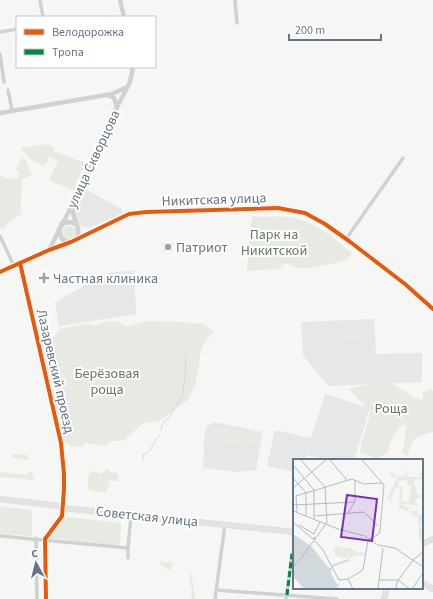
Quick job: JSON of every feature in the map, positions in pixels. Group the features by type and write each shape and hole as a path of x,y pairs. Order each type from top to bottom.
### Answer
{"main road":[{"name":"Советская улица","path":"0,499 59,506 63,508 293,532"},
{"path":"423,544 433,539"},
{"path":"423,584 433,589"},
{"path":"384,599 387,589"}],"street":[{"path":"40,0 42,16"},
{"path":"120,0 124,16"},
{"path":"235,0 237,23"},
{"path":"0,32 16,29"},
{"path":"0,54 4,82"},
{"name":"улица Скворцова","path":"49,250 72,205 132,77 133,68"},
{"path":"116,96 127,87"},
{"path":"8,90 12,110"},
{"path":"0,113 107,95 116,96 121,94 121,99"},
{"path":"116,96 117,107"},
{"path":"346,239 403,158"},
{"path":"72,205 72,215 78,226 79,235 77,239"},
{"name":"Никитская улица","path":"0,272 71,242 129,214 137,212 278,208 305,213 325,224 405,284 433,309"},
{"path":"71,242 60,237 60,227 70,222 83,230 93,231"},
{"path":"0,236 14,266"},
{"name":"Лазаревский проезд","path":"20,263 61,443 64,474 63,508"},
{"path":"46,599 45,538 62,516 63,508"},
{"path":"128,558 131,514"},
{"path":"215,599 225,524"},
{"path":"0,536 45,538 128,548"},
{"path":"36,538 36,599"},
{"path":"287,597 292,554"},
{"path":"216,590 287,597 337,599"}],"shaded area":[{"path":"83,188 122,209 123,213 89,228 80,226 77,222 73,206"},
{"path":"134,270 136,314 59,326 55,302 107,273"},
{"path":"374,319 376,354 422,353 422,382 328,386 303,355 301,322"},
{"path":"325,394 370,408 354,459 318,459 306,455 305,459 293,459 293,472 267,466 275,430 311,438"},
{"path":"215,422 263,432 256,470 238,472 203,468 203,445 206,427"}],"green space":[{"path":"48,144 55,148 54,151 85,163 73,191 49,180 58,161 49,157 46,164 42,165 31,160 20,148"},
{"path":"24,157 32,175 22,180 22,213 6,225 3,230 0,227 0,175 5,178 17,179 19,172 15,169"},
{"name":"Парк на Никитской","path":"252,217 287,217 305,221 330,235 352,253 349,258 345,260 323,266 297,268 285,264 279,269 247,271"},
{"path":"69,226 74,228 76,233 74,238 69,240 64,238 62,233 64,228"},
{"name":"Патриот","path":"162,243 173,243 173,250 163,251"},
{"path":"72,296 76,296 79,300 80,311 74,314 70,311 69,300"},
{"path":"63,302 65,313 60,314 57,303"},
{"name":"Берёзовая роща","path":"116,321 127,327 146,321 203,324 214,332 206,340 201,349 195,384 189,399 159,421 144,423 122,441 111,441 104,446 85,443 81,447 71,446 62,440 44,363 46,355 49,353 49,346 60,329 85,324 95,325 104,322"},
{"path":"359,329 360,339 342,340 341,330"},
{"name":"Роща","path":"380,382 391,382 411,396 423,400 423,392 431,389 433,391 433,432 415,439 411,445 408,456 402,453 405,441 406,424 402,426 394,435 388,452 378,459 360,453 361,444 371,411 348,389"},
{"path":"217,427 255,431 258,436 258,441 252,446 215,442 212,435 214,429"},
{"path":"244,451 253,452 252,467 243,466"},
{"path":"12,455 27,455 30,460 13,458"},
{"path":"107,469 112,473 117,473 119,478 117,482 109,480 110,484 107,492 92,491 88,489 88,476 92,471 101,474"},
{"path":"0,472 27,475 32,472 34,480 0,477"},
{"path":"0,506 32,510 32,536 0,534"},
{"path":"68,517 121,523 120,546 49,538 63,519"},
{"path":"158,562 174,563 170,570 166,569"},
{"path":"191,571 195,599 191,599 192,588 189,581"}],"waterway":[{"path":"161,430 162,425 169,417 182,396 186,357"},
{"path":"143,461 143,455 150,449 160,435"}],"marked path":[{"path":"287,595 292,554"}],"cycle path":[{"path":"0,272 71,242 129,214 146,212 278,208 305,213 325,224 405,284 433,309"},
{"path":"20,263 61,443 64,474 62,516 45,539 46,599"}],"place":[{"name":"Патриот","path":"168,247"},
{"name":"Частная клиника","path":"44,278"}]}
